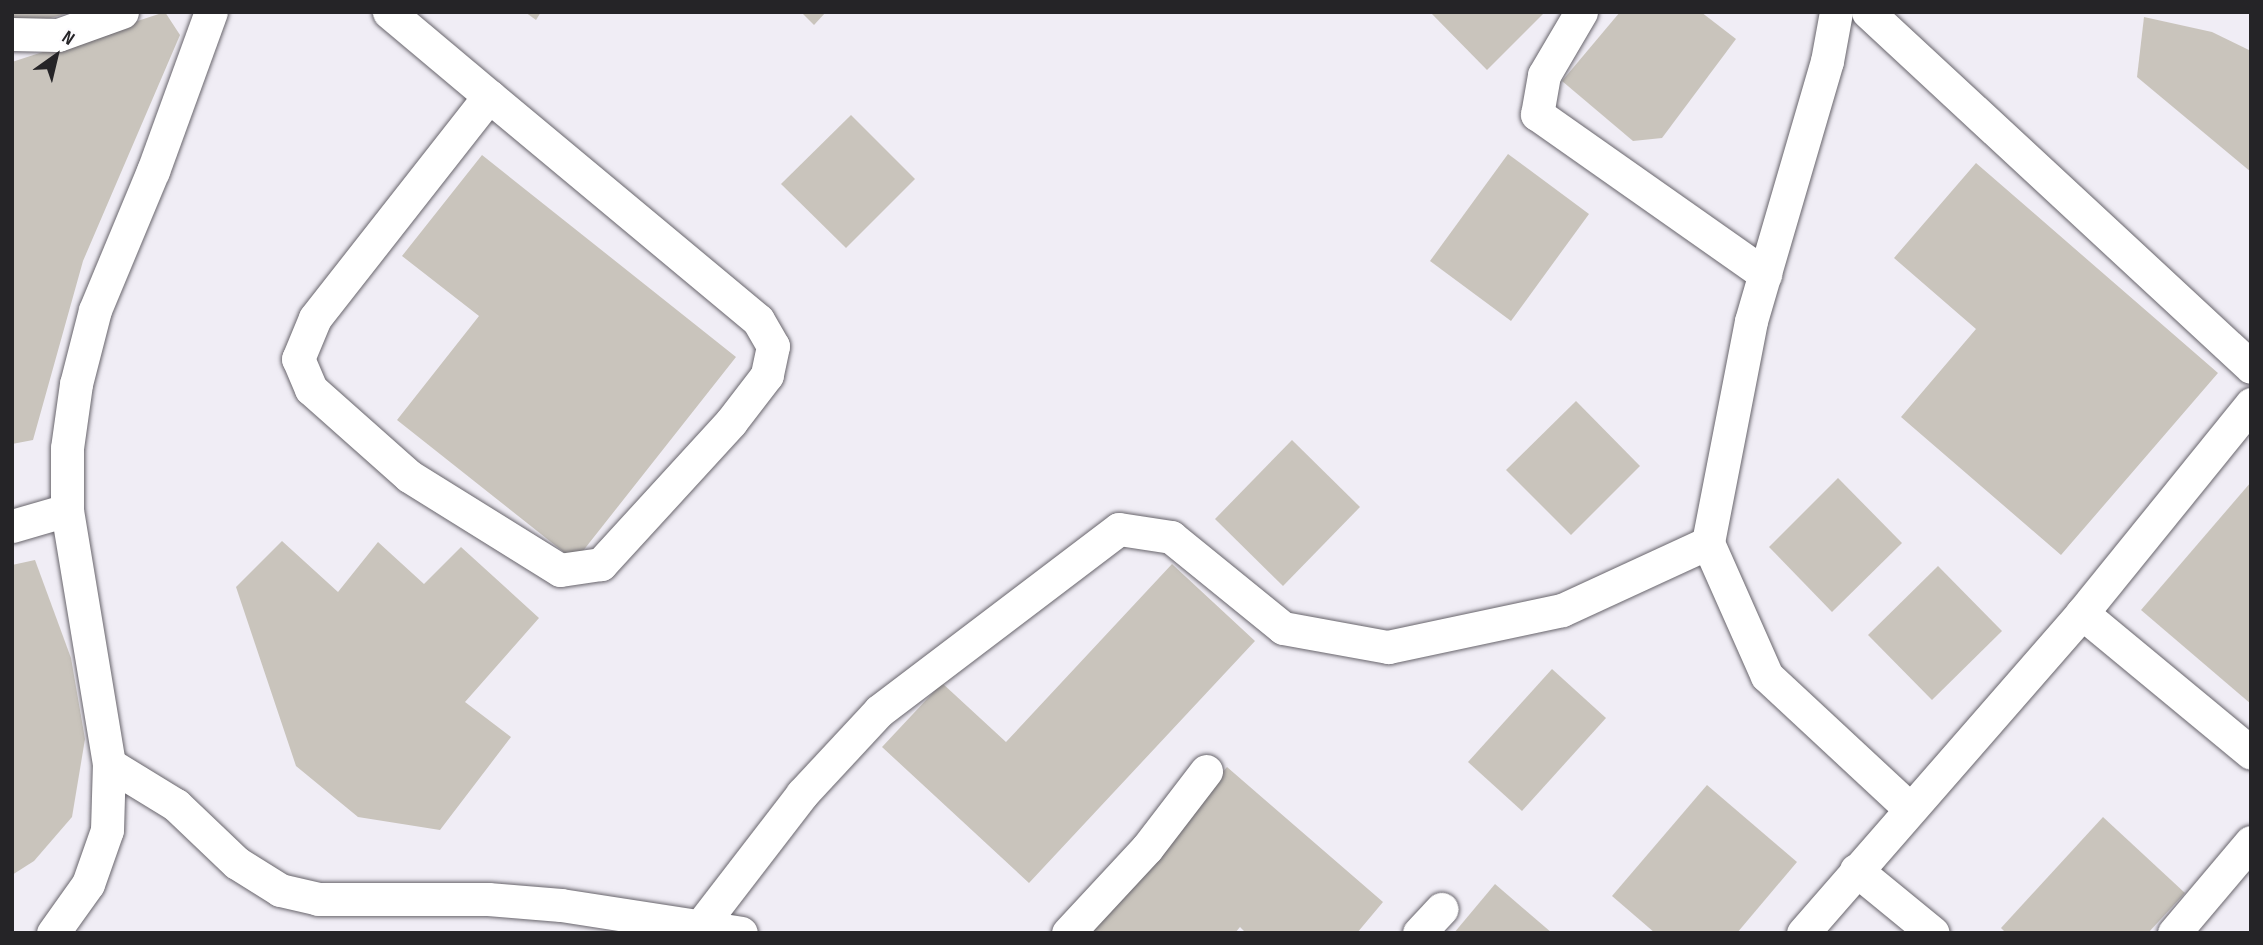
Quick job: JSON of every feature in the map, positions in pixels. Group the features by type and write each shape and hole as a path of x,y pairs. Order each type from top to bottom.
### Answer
{"street":[{"path":"12,34 58,35 122,12"},
{"path":"53,933 88,884 107,830 109,764 77,593 67,510 68,436 95,310 153,171 211,12"},
{"path":"388,12 489,96 758,320 773,346 766,375 731,422 601,564 560,570 408,476 311,389 298,359 315,318 489,96"},
{"path":"1581,12 1544,75 1537,114 1765,274"},
{"path":"1836,12 1827,61 1765,274 1708,543 1767,676 1910,809"},
{"path":"1868,12 2251,367"},
{"path":"1802,933 2082,613 2251,404"},
{"path":"12,526 67,510"},
{"path":"702,924 802,794 879,710 1119,529 1171,537 1283,628 1388,647 1562,610 1708,543"},
{"path":"2082,613 2251,753"},
{"path":"109,764 176,806 237,863 280,890 318,899 488,899 561,919 702,924 741,933"},
{"path":"1069,933 1147,848 1206,771"},
{"path":"2174,933 2251,842"},
{"path":"1856,870 1933,933"}],"building":[{"path":"12,12 72,12 26,25 12,20"},
{"path":"165,12 180,35 83,261 33,440 12,444 12,62"},
{"path":"525,12 541,12 536,20"},
{"path":"801,12 826,12 814,25"},
{"path":"1430,12 1545,12 1487,70"},
{"path":"1620,12 1701,12 1736,39 1662,138 1633,141 1562,81"},
{"path":"2144,17 2212,32 2251,51 2251,172 2137,77"},
{"path":"851,115 915,179 846,248 781,184"},
{"path":"1508,154 1589,214 1511,321 1430,261"},
{"path":"482,155 736,357 575,561 397,420 479,316 402,256"},
{"path":"1976,163 2218,373 2061,555 1901,417 1976,329 1894,258"},
{"path":"1576,401 1640,466 1571,535 1506,470"},
{"path":"1292,440 1360,507 1283,586 1215,519"},
{"path":"1838,478 1902,543 1832,612 1769,547"},
{"path":"2251,482 2251,704 2141,610"},
{"path":"282,541 338,592 378,542 424,584 461,547 539,618 465,702 511,737 440,830 358,817 296,766 236,587"},
{"path":"35,560 71,658 85,739 72,817 34,861 12,875 12,565"},
{"path":"1172,564 1255,641 1029,883 882,747 942,683 1006,742"},
{"path":"1938,566 2002,631 1932,700 1868,635"},
{"path":"1552,669 1606,718 1522,811 1468,762"},
{"path":"1227,767 1383,902 1357,933 1246,933 1240,927 1235,933 1097,933 1089,926"},
{"path":"1707,785 1797,862 1737,933 1655,933 1612,896"},
{"path":"2103,817 2185,893 2148,933 2006,933 2001,928"},
{"path":"1495,884 1552,933 1454,933"}]}
